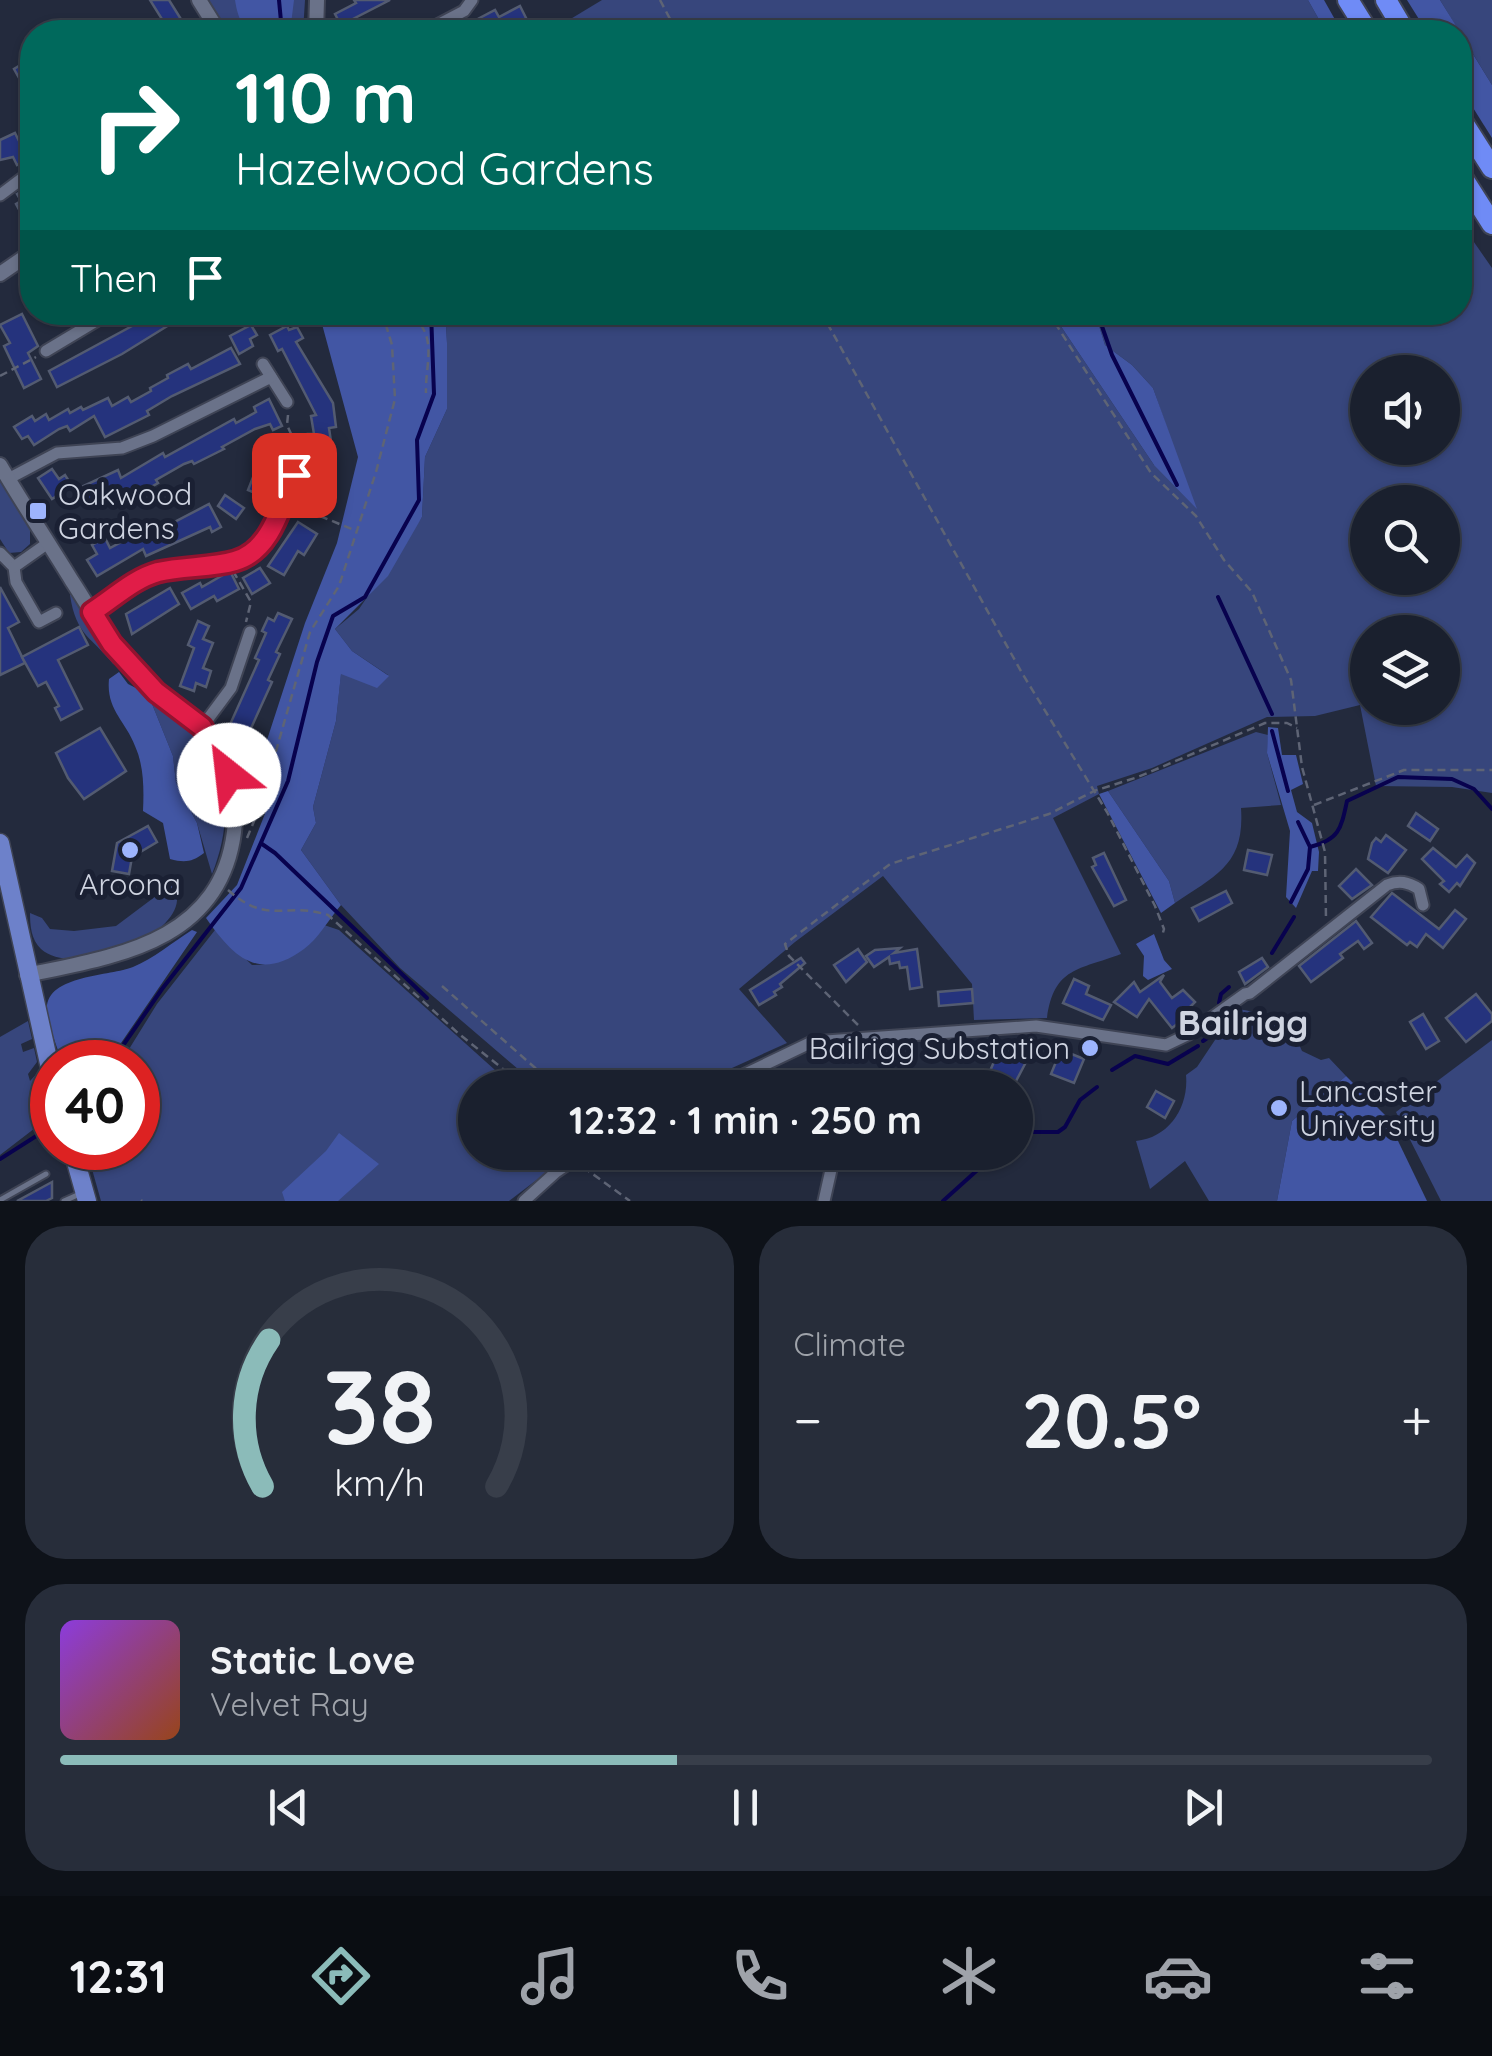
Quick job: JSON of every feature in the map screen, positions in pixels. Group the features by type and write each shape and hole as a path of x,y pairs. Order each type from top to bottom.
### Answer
{"highway":[{"path":"1472,137 1492,168"},
{"path":"1472,193 1492,224"}],"main road":[{"path":"0,843 44,1040"},
{"path":"78,1170 86,1196"}],"street":[{"path":"447,20 464,11 472,0"},
{"path":"72,325 77,333"},
{"path":"46,351 90,325"},
{"path":"263,364 287,402"},
{"path":"8,479 57,453 122,448 153,436 270,377"},
{"path":"0,465 112,644 156,692 202,727 229,775 236,814 231,854 212,893 191,918 168,935 134,950 28,974"},
{"path":"92,612 126,587 155,573 238,561 265,542 294,475"},
{"path":"284,499 310,510"},
{"path":"14,567 48,543"},
{"path":"0,553 14,567 16,582 39,622 56,612"},
{"path":"202,727 230,688 250,632"},
{"path":"228,637 243,646"},
{"path":"754,1070 812,1042 1036,1026 1166,1045 1250,993 1387,885 1396,881 1419,889 1423,905"},
{"path":"524,1201 563,1170"},
{"path":"824,1201 831,1170"}],"lane":[{"path":"0,1200 46,1174"},
{"path":"64,1201 86,1196"}],"path":[{"path":"246,840 260,807 310,632 339,586 396,399 392,345 386,325"},
{"path":"423,325 429,340 426,393"},
{"path":"828,325 1022,673 1094,791 1154,906 1164,930 1162,936"},
{"path":"1056,325 1151,472 1196,516 1235,574 1252,592 1291,680 1302,767 1325,852 1324,913 1330,930"},
{"path":"0,376 46,351"},
{"path":"287,402 287,425 298,448 291,464 294,475"},
{"path":"310,510 357,531"},
{"path":"228,562 252,602 245,624 250,632"},
{"path":"863,1040 855,1021 789,956 785,944 890,864 1049,814 1094,791 1138,777 1265,723 1287,723 1298,728"},
{"path":"1313,806 1404,770 1492,770"},
{"path":"226,889 241,902 264,911 306,908 328,915 381,967 505,1070"},
{"path":"442,986 538,1070"},
{"path":"596,1170 630,1201"}],"shaded area":[{"path":"208,0 305,0 304,20 220,20"},
{"path":"235,0 294,0 292,20 240,20"},
{"path":"602,0 1308,0 1319,20 569,20"},
{"path":"1308,0 1324,0 1335,20 1319,20"},
{"path":"1407,0 1440,0 1452,20 1420,20"},
{"path":"1440,0 1492,0 1492,85 1472,52 1472,20 1452,20"},
{"path":"1472,52 1492,85 1492,138 1472,106"},
{"path":"1472,239 1492,268 1492,793 1452,787 1376,786 1364,725 1460,725 1460,615 1350,615 1350,707 1315,716 1267,717 1152,768 1097,786 1099,794 1053,818 1121,954 1081,968 1062,980 1050,1001 1047,1018 974,1020 972,984 883,876 739,989 787,1043 727,1070 519,1070 400,968 341,905 301,850 316,823 313,807 336,721 341,673 388,675 352,651 335,629 359,609 422,517 425,457 447,409 446,325 1060,325 1154,465 1169,434 1153,388 1132,365 1105,345 1099,325 1472,325"},
{"path":"322,325 446,325 447,409 425,457 422,517 388,576 335,629 352,651 389,676 377,688 341,674 336,721 313,807 316,823 301,850 341,905 304,949 274,964 261,964 237,954 206,918 237,885 268,806 253,783 305,623 337,543 358,457"},
{"path":"1060,325 1099,325 1105,345 1132,365 1153,388 1197,509 1154,465"},
{"path":"0,477 30,527 30,544 21,552 9,553 0,539"},
{"path":"73,594 114,665 81,628 73,609"},
{"path":"119,672 128,684 148,694 173,756 176,783 197,823 204,853 192,860 170,859 163,823 143,811 138,754 110,699 109,679"},
{"path":"148,694 192,728 217,766 225,820 212,874 197,823 176,783 173,756"},
{"path":"1268,727 1278,728 1282,755 1296,755 1303,784 1291,790 1297,812 1312,823 1319,852 1318,871 1312,871 1296,908 1286,897 1290,831 1267,753"},
{"path":"1256,732 1268,735 1267,753 1281,805 1241,808 1241,827 1233,856 1215,876 1175,903 1169,881 1108,791"},
{"path":"1108,791 1169,881 1175,903 1161,913 1099,794"},
{"path":"172,884 177,901 170,917 154,933 107,955 58,957 41,949 33,937 30,913 42,918 50,929 74,931 116,926"},
{"path":"324,925 339,930 495,1070 458,1070 458,1170 550,1170 509,1201 101,1201 92,1170 160,1170 160,1040 135,1040 157,1004 215,930 252,965 274,962 309,942"},
{"path":"192,930 197,932 123,1040 55,1040 47,1009 57,989 133,967"},
{"path":"1154,934 1172,969 1148,980 1143,976 1144,956 1136,944"},
{"path":"1234,1009 1274,1021 1291,1034 1302,1051 1321,1060 1329,1058 1346,1076 1292,1121 1277,1201 1209,1201 1185,1161 1150,1189 1136,1141 1158,1134 1175,1119 1184,1098 1186,1075 1197,1067 1227,1022 1226,1015"},
{"path":"28,1021 32,1039 21,1044 23,1052 30,1049 30,1132 0,1155 0,1037"},
{"path":"1492,1040 1492,1201 1441,1201 1396,1112"},
{"path":"1346,1076 1386,1116 1427,1201 1277,1201 1292,1121"},
{"path":"339,1133 379,1164 338,1201 285,1201 282,1192 326,1151"}],"building":[{"path":"150,0 169,0 182,20 162,20"},
{"path":"354,0 390,0 354,20 338,20 335,14 356,3"},
{"path":"520,6 527,20 476,20 495,10 499,17"},
{"path":"15,133 20,143 20,163 17,165 13,157 0,160 0,140"},
{"path":"20,315 20,325 28,325 38,346 28,353 41,379 24,388 4,346 10,343 0,325"},
{"path":"134,325 169,325 57,387 49,371"},
{"path":"251,325 257,335 250,339 253,346 239,354 230,336"},
{"path":"287,326 289,330 297,327 303,338 296,342 333,403 336,427 329,428 333,455 324,491 306,486 313,462 308,434 314,434 311,416 316,415 282,349 278,351 270,335"},
{"path":"231,348 240,364 172,396 147,411 149,415 105,437 94,416 70,431 67,426 59,429 34,445 28,436 22,439 14,427 32,416 35,421 46,414 49,420 68,409 70,413 81,407 83,410 108,398 112,406 128,397 131,402 151,391 167,375 188,364 191,369"},
{"path":"269,399 282,426 273,430 270,424 255,429 194,464 184,464 144,491 142,488 115,502 110,493 89,504 81,487 118,470 121,478 234,419 236,423"},
{"path":"261,457 279,464 265,497 248,490"},
{"path":"52,469 59,479 65,475 72,486 52,499 38,478"},
{"path":"225,495 244,508 236,519 218,506"},
{"path":"209,504 221,527 212,532 210,527 146,556 143,549 97,576 87,560 97,554 92,545 105,538 110,548 140,532 143,537 157,531"},
{"path":"298,522 317,534 304,555 298,551 284,575 268,566"},
{"path":"260,568 270,583 252,594 243,578"},
{"path":"230,571 239,589 217,601 214,596 191,609 182,593"},
{"path":"0,587 19,622 8,628 25,663 0,675"},
{"path":"170,588 179,604 132,634 126,614"},
{"path":"278,613 292,619 276,652 280,654 268,680 272,682 247,737 228,729 259,660 255,658 266,633 262,631 268,618 274,621"},
{"path":"198,621 209,626 203,639 213,643 203,668 211,671 206,687 196,683 194,691 180,686 194,648 188,645"},
{"path":"79,627 88,645 58,660 82,709 61,720 55,708 59,706 46,682 38,686 22,657"},
{"path":"100,728 126,771 84,799 56,753"},
{"path":"1416,813 1438,829 1430,841 1408,826"},
{"name":"Aroona","path":"148,826 157,842 132,857 129,874 112,871 117,843"},
{"path":"1386,835 1406,850 1388,873 1368,859 1372,843 1376,838 1381,842"},
{"path":"1433,848 1456,867 1467,855 1475,863 1460,886 1457,883 1449,892 1440,884 1444,881 1422,859"},
{"path":"1248,850 1272,855 1267,875 1244,870"},
{"path":"1104,853 1126,900 1114,906 1092,867 1096,865 1093,858"},
{"path":"1356,869 1372,885 1352,899 1339,886"},
{"path":"1226,891 1232,903 1199,921 1192,908"},
{"path":"1392,893 1439,929 1455,910 1466,919 1443,948 1426,934 1417,947 1410,942 1407,945 1371,917"},
{"path":"1356,921 1372,943 1364,949 1358,941 1311,982 1299,966"},
{"path":"900,948 894,953 917,949 922,987 910,989 907,967 900,968 899,962 890,964 889,957 874,967 866,956 875,950"},
{"path":"858,949 867,962 846,982 834,965"},
{"path":"801,958 805,963 780,984 776,995 759,1005 750,990"},
{"path":"1262,958 1268,967 1245,984 1239,972"},
{"path":"1164,975 1160,982 1172,998 1183,990 1195,1002 1190,1007 1193,1012 1172,1028 1149,999 1137,1017 1114,1002 1134,982 1140,992"},
{"path":"1074,979 1089,986 1086,994 1111,1005 1103,1020 1063,1003"},
{"path":"972,989 973,1003 939,1006 938,992"},
{"path":"1476,994 1492,1014 1492,1021 1466,1042 1446,1018"},
{"path":"1423,1014 1439,1041 1426,1049 1410,1022"},
{"path":"1069,1053 1084,1059 1074,1083 1051,1074 1058,1057 1066,1060"},
{"path":"997,1055 1009,1061 1012,1055 1026,1062 1022,1070 990,1070"},
{"path":"1156,1091 1174,1101 1165,1118 1147,1107"},
{"path":"52,1182 52,1198 17,1201"}],"waterway":[{"path":"279,0 281,20"},
{"path":"127,1040 241,888 288,781 317,662 333,616 365,597 419,500 417,440 434,394 431,325"},
{"path":"1102,325 1112,355 1177,485"},
{"path":"1218,597 1272,714"},
{"path":"1272,731 1288,791"},
{"path":"1291,902 1308,869 1310,847 1333,837 1347,801 1398,777 1452,779 1474,789 1492,809"},
{"path":"1298,822 1310,847"},
{"path":"262,844 427,998"},
{"path":"1272,953 1294,917"},
{"path":"1219,1003 1221,994 1229,987"},
{"path":"1203,1041 1217,1031 1221,1019"},
{"path":"1112,1070 1135,1056 1168,1064 1198,1046"},
{"path":"1034,1132 1058,1132 1080,1100 1097,1087"},
{"path":"0,1159 30,1140"},
{"path":"943,1201 977,1170"}],"place":[{"name":"Oakwood Gardens","path":"38,511"},
{"name":"Aroona","path":"130,850"},
{"name":"Bailrigg Substation","path":"1090,1048"},
{"name":"Lancaster University","path":"1279,1108"}],"district":[{"name":"Bailrigg","path":"1243,1022"}],"route":[{"path":"229,775 202,727 156,692 112,644 92,612 126,587 155,573 238,561 254,552 265,542 294,475"}]}
